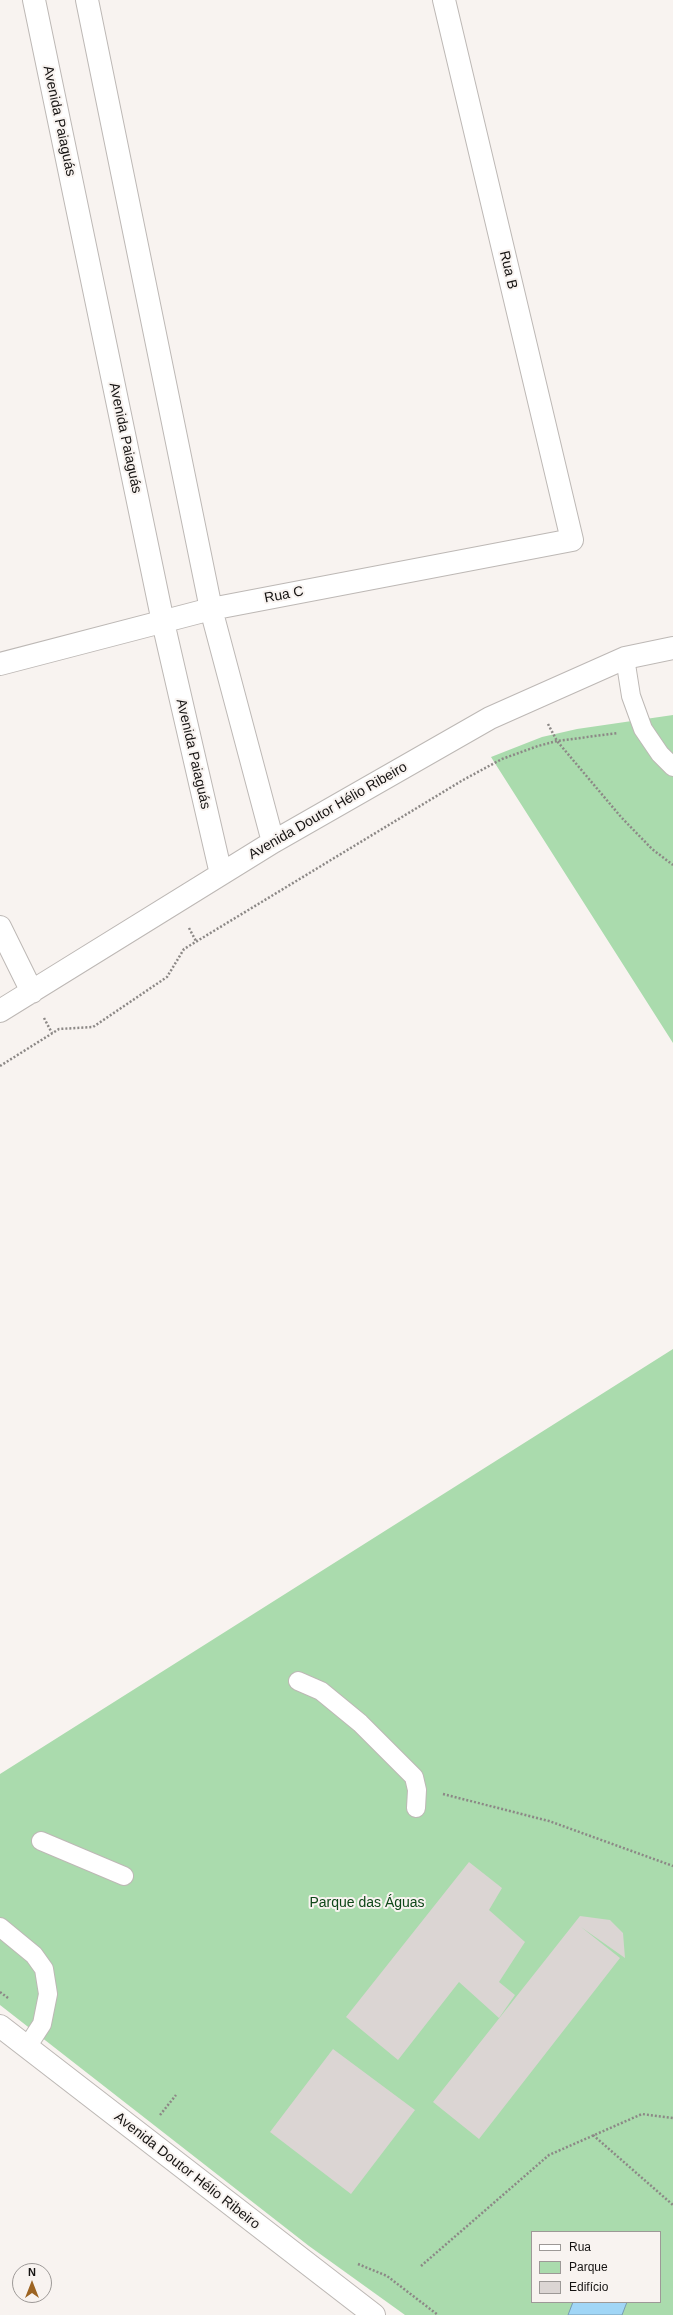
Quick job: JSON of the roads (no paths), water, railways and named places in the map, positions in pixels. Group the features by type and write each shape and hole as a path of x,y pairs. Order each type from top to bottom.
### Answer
{"street":[{"name":"Avenida Paiaguás","path":"34,0 163,622 221,874"},
{"path":"87,0 210,609 273,842"},
{"name":"Rua B","path":"444,0 572,540"},
{"name":"Rua C","path":"0,664 210,609 572,540"},
{"name":"Avenida Doutor Hélio Ribeiro","path":"0,1011 273,842 490,718 625,658 673,648"},
{"path":"0,927 32,992"},
{"name":"Avenida Doutor Hélio Ribeiro","path":"0,2026 374,2315"}],"lane":[{"path":"625,658 631,696 643,729 660,754 673,767"},
{"path":"298,1681 321,1691 360,1723 414,1777 417,1790 416,1808"},
{"path":"41,1841 124,1876"},
{"path":"0,1927 34,1955 44,1969 48,1994 42,2024 27,2047"}],"water":[{"path":"573,2303 627,2303 622,2315 568,2315"}],"park label":[{"name":"Parque das Águas","path":"367,1903"}]}
